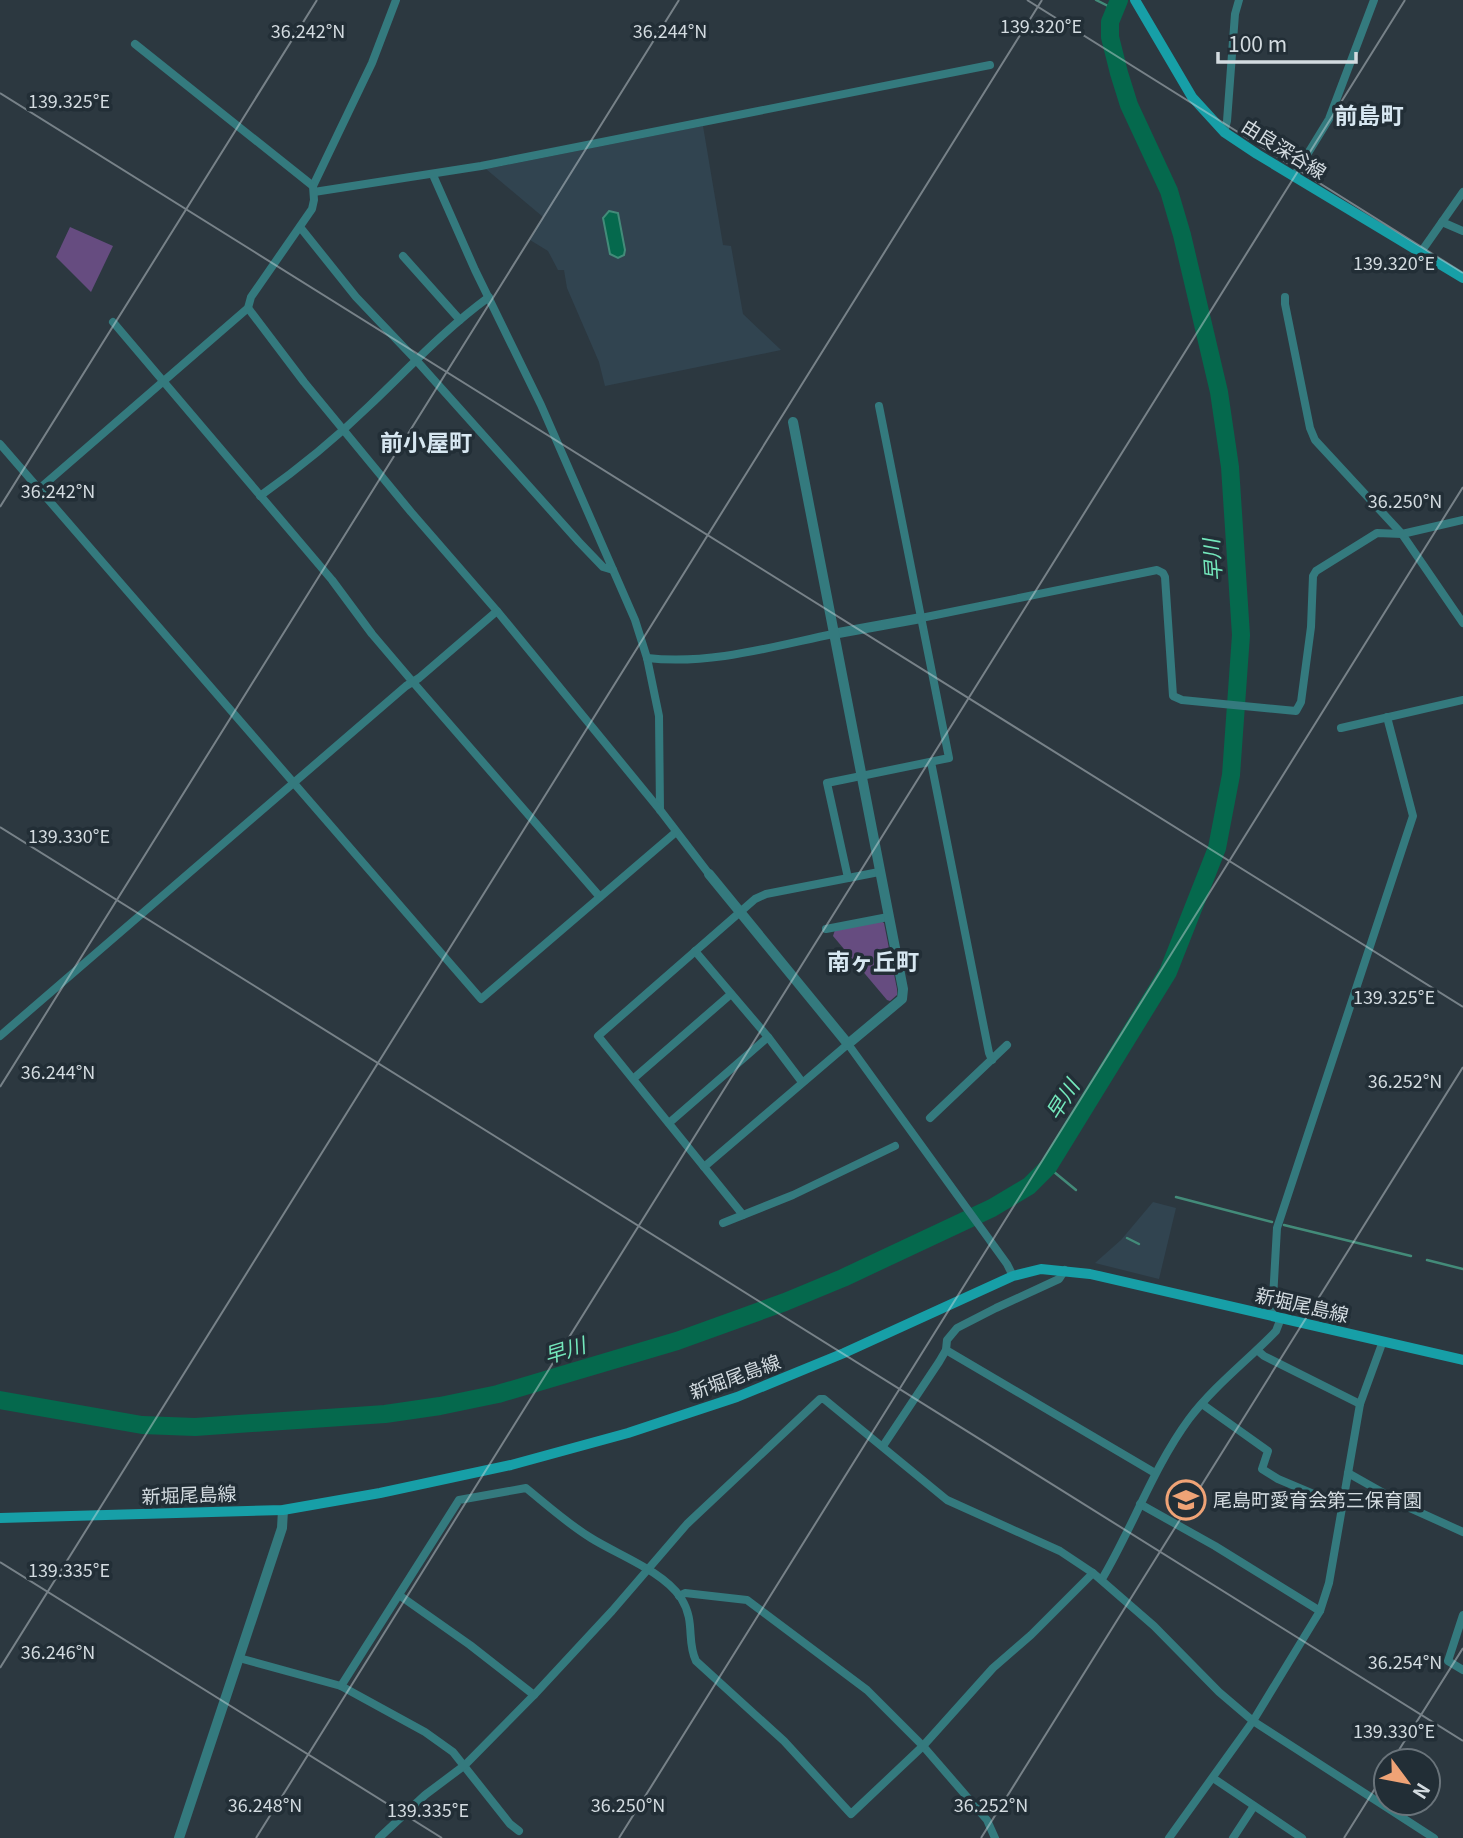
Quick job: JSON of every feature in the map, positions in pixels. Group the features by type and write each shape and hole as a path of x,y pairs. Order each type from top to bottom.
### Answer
{"main road":[{"name":"由良深谷線","path":"1135,0 1196,103 1224,132 1463,278"},
{"name":"新堀尾島線","path":"0,1518 283,1510 499,1468 628,1433 735,1398 791,1376 1013,1276 1041,1269 1065,1270 1463,1360"}],"street":[{"path":"39,489 248,308 251,297 312,209 314,189 372,63 396,0"},
{"path":"1224,132 1235,14 1240,0"},
{"path":"1294,176 1329,119 1374,0"},
{"path":"135,44 314,189 433,175 990,65"},
{"path":"433,175 541,405 635,620 647,658 659,716 660,810"},
{"path":"1421,252 1463,192"},
{"path":"1442,222 1463,230"},
{"path":"300,227 356,297 603,567 613,570"},
{"path":"403,256 460,320"},
{"path":"260,496 344,429 416,360 489,297"},
{"path":"1285,297 1310,428 1315,440 1402,534 1463,623"},
{"path":"248,308 304,382 497,611 848,1044 1013,1276"},
{"path":"113,321 332,580 372,634 600,897"},
{"path":"848,878 827,783 949,758 879,406"},
{"path":"704,1167 903,996 793,422"},
{"path":"0,444 481,999 676,832"},
{"path":"647,658 706,660 1157,570 1163,572 1165,577 1173,696 1182,700 1296,711 1301,702 1311,627 1313,576 1323,565 1377,533 1402,534 1463,520"},
{"path":"0,1036 497,611"},
{"path":"1341,728 1463,700"},
{"path":"1102,1579 1123,1544 1155,1473 1178,1435 1202,1404 1276,1331 1277,1228 1413,816 1387,717"},
{"path":"931,762 965,943 992,1060"},
{"path":"743,1215 597,1036 755,899 766,894 880,872"},
{"path":"826,929 888,917"},
{"path":"695,951 768,1037 802,1082"},
{"path":"633,1079 732,994"},
{"path":"669,1123 768,1037"},
{"path":"930,1118 1007,1045"},
{"path":"723,1223 793,1195 895,1146"},
{"path":"883,1446 946,1350 947,1340 957,1328 1059,1279 1065,1270"},
{"path":"1169,1838 1253,1721 1320,1612 1329,1583 1360,1404 1383,1341"},
{"path":"946,1350 1155,1473"},
{"path":"1257,1350 1360,1404"},
{"path":"379,1838 425,1795 465,1765 534,1695 687,1524 816,1400 824,1399 947,1500 1060,1551 1102,1579 1154,1626 1219,1692 1253,1721 1434,1838"},
{"path":"1202,1404 1268,1451 1262,1469 1278,1479 1342,1506"},
{"path":"1348,1473 1410,1508 1463,1532"},
{"path":"341,1686 459,1500 526,1488 590,1537 647,1570 679,1595 692,1624 692,1651 696,1661 784,1741 851,1814 923,1746 993,1668 1031,1635 1093,1573"},
{"path":"1140,1504 1215,1546 1320,1612"},
{"path":"179,1838 282,1528 283,1510"},
{"path":"679,1595 684,1593 747,1600 867,1690 923,1746 987,1820 995,1838"},
{"path":"399,1595 534,1695"},
{"path":"1463,1615 1448,1661 1463,1671"},
{"path":"239,1658 341,1686 425,1732 453,1752 510,1824 519,1830"},
{"path":"1213,1778 1301,1838"},
{"path":"1233,1838 1254,1806"}],"shaded area":[{"path":"703,126 723,245 731,246 743,314 781,350 605,386 599,362 567,288 564,270 558,270 548,251 530,240 543,217 486,169"},
{"path":"609,211 618,213 625,250 624,255 618,258 610,254 603,218"},
{"path":"70,227 113,246 91,292 56,257"},
{"path":"881,921 884,923 897,989 897,995 890,1001 833,936 835,930"},
{"path":"1153,1202 1176,1208 1159,1279 1095,1263 1121,1240"}],"waterway":[{"path":"1096,0 1114,9"},
{"name":"早川","path":"0,1400 142,1425 195,1427 385,1414 498,1394 677,1341 785,1302 843,1278 992,1208 1029,1186 1048,1167 1168,972 1217,848 1231,775 1241,635 1230,467 1219,392 1169,191 1129,105 1119,73 1110,37 1110,22 1119,0"},
{"path":"1048,1167 1076,1190"},
{"path":"1176,1197 1272,1222"},
{"path":"1284,1225 1411,1256"},
{"path":"1127,1238 1139,1244"},
{"path":"1427,1260 1463,1269"}],"place":[{"name":"尾島町愛育会第三保育園","path":"1186,1500"}],"district":[{"name":"前島町","path":"1369,116"},
{"name":"前小屋町","path":"426,443"},
{"name":"南ヶ丘町","path":"873,962"}]}
